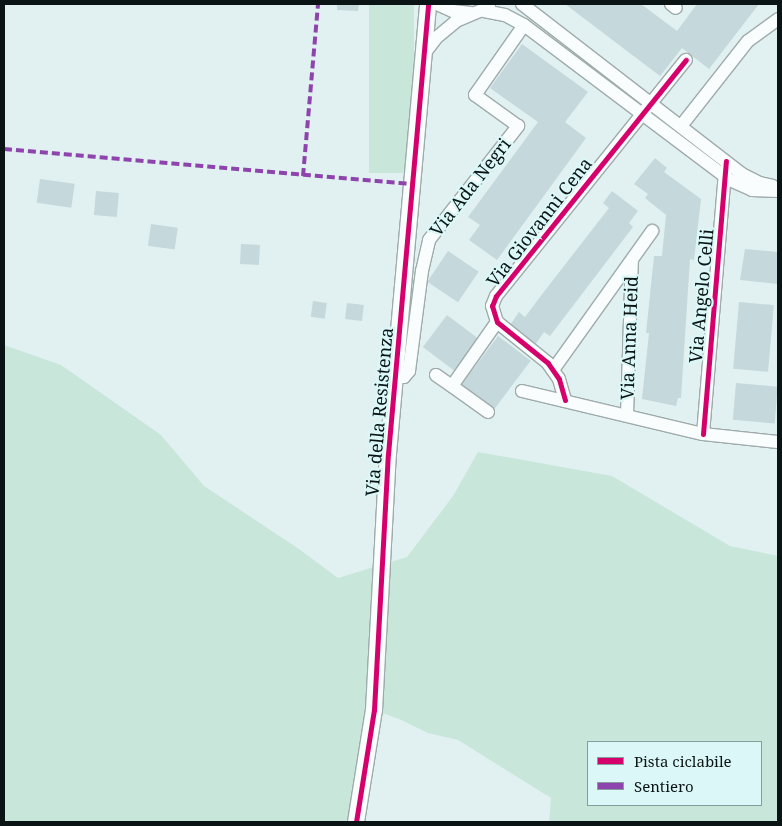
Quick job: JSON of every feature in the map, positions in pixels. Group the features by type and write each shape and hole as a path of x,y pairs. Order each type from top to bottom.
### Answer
{"street":[{"name":"Via della Resistenza","path":"356,822 374,710 387,464 428,4"},
{"path":"437,4 453,11 478,10"},
{"path":"454,4 505,15 524,24 724,176 752,190 778,191"},
{"path":"522,4 751,179 768,185 778,186"},
{"path":"424,54 446,28 478,10"},
{"path":"681,126 748,41 778,19"},
{"name":"Via Ada Negri","path":"395,377 404,377 409,371 422,271 429,240 518,126 475,95 524,24"},
{"name":"Via Giovanni Cena","path":"497,322 492,313 496,296 686,60"},
{"name":"Via Angelo Celli","path":"703,434 726,160"},
{"name":"Via Anna Heid","path":"553,370 652,231"},
{"name":"Via Anna Heid","path":"627,415 632,260"},
{"path":"452,386 497,322 548,363 553,370 565,400"},
{"path":"436,375 488,412"},
{"path":"522,391 703,434 778,442"}],"green space":[{"path":"369,4 414,4 414,173 369,173"},
{"path":"4,345 61,365 161,435 204,486 299,549 338,578 407,557 453,496 478,452 612,476 730,546 778,556 778,822 549,822 551,798 458,740 428,733 399,719 374,710 358,822 4,822"}],"building":[{"path":"337,4 359,4 358,11 337,10"},
{"path":"565,4 641,4 677,31 697,4 759,4 709,69 682,48 660,76"},
{"path":"522,44 588,92 565,122 586,138 497,260 469,240 480,225 468,217 538,122 490,88"},
{"path":"655,158 667,168 664,172 701,199 694,260 690,259 681,398 678,398 676,406 642,399 649,333 646,333 654,256 662,256 666,215 645,198 648,194 634,184"},
{"path":"40,179 75,184 71,208 37,203"},
{"path":"96,191 119,193 117,217 94,215"},
{"path":"612,191 638,211 629,223 633,227 550,336 544,332 535,345 510,325 519,312 525,317 609,208 603,203"},
{"path":"151,224 178,228 175,250 148,246"},
{"path":"241,244 260,245 259,265 240,264"},
{"path":"745,249 778,252 778,284 740,280"},
{"path":"448,251 479,272 458,302 427,282"},
{"path":"313,301 327,303 325,319 311,317"},
{"path":"739,302 774,305 768,372 733,369"},
{"path":"347,303 364,305 362,321 345,319"},
{"path":"447,315 478,338 454,370 423,347"},
{"path":"498,336 531,361 494,409 461,385"},
{"path":"736,383 778,387 775,424 733,420"}],"marked path":[{"path":"303,176 318,4"},
{"path":"4,149 412,184"}],"cycle path":[{"path":"356,822 374,710 388,454 428,4"},
{"path":"565,400 559,379 548,363 497,322 492,306 496,296 686,60"},
{"path":"703,434 726,161"}]}
